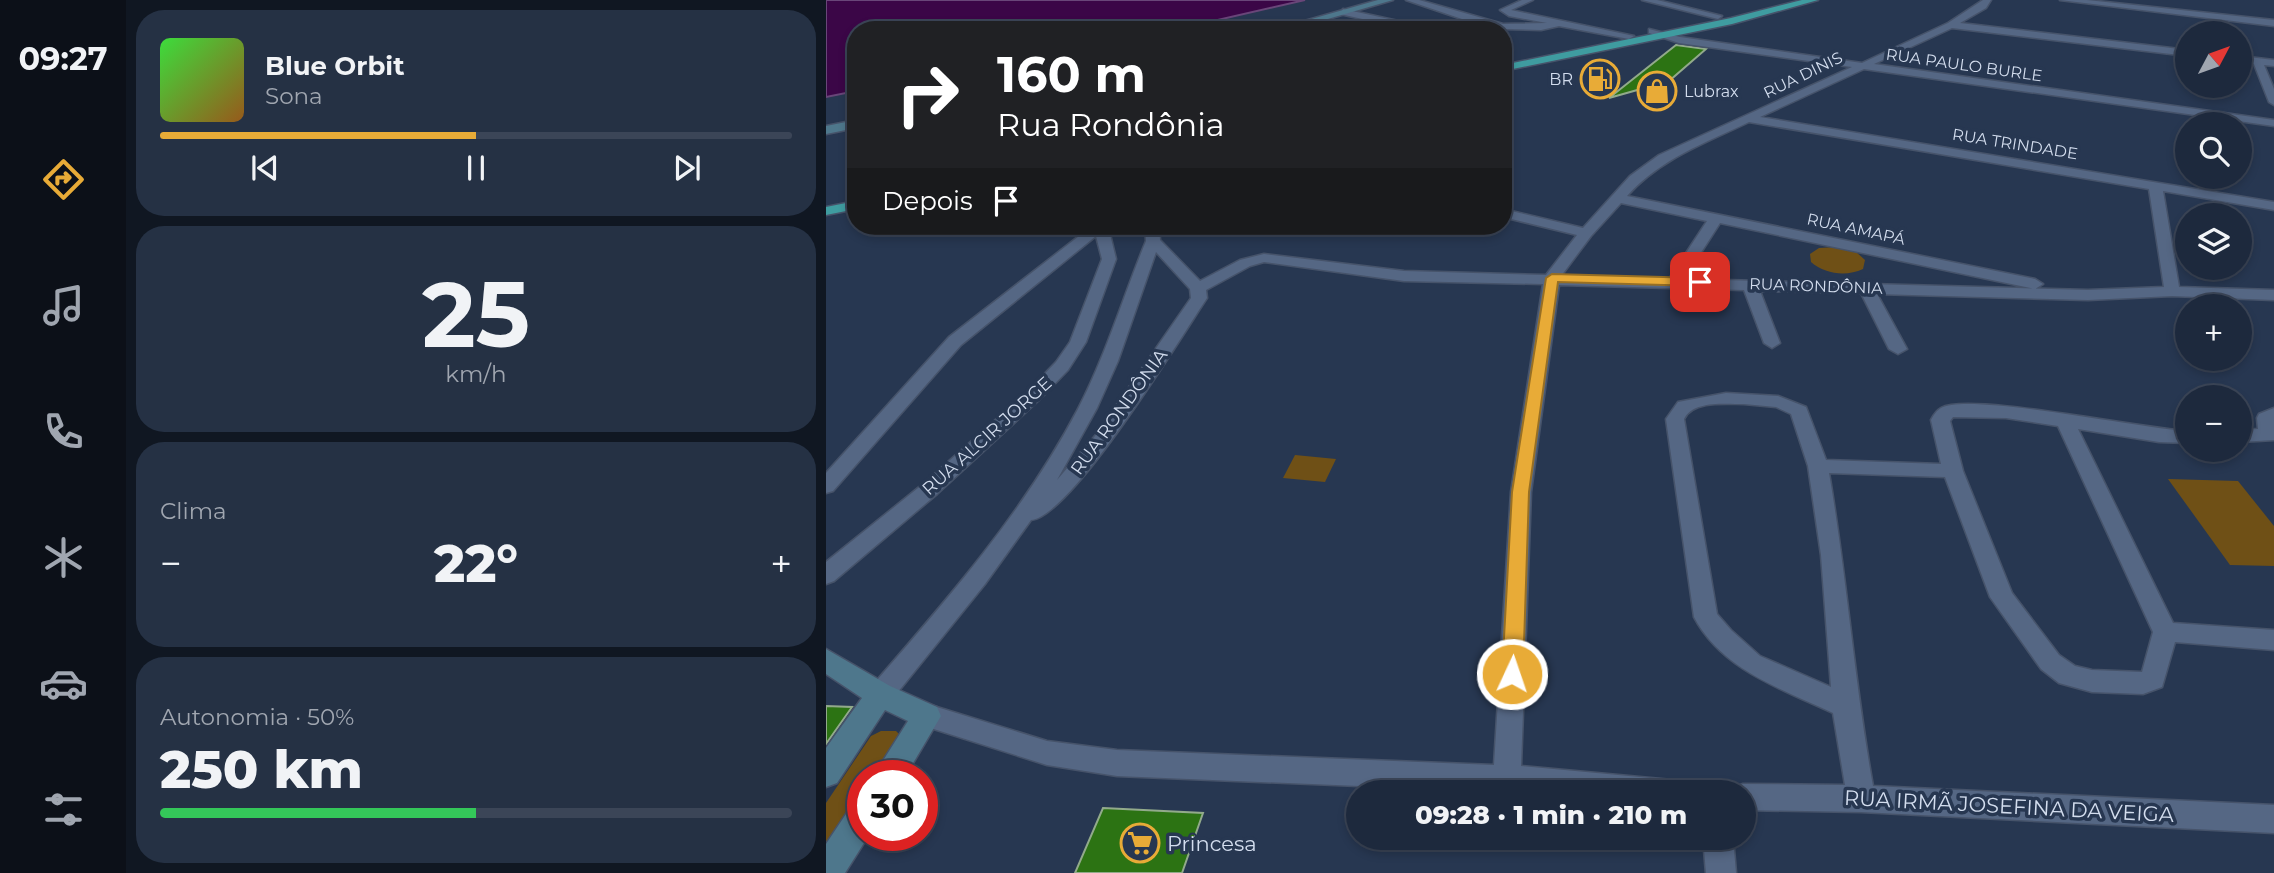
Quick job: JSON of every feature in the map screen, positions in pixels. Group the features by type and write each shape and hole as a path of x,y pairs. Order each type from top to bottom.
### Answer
{"highway":[{"path":"1512,60 1629,36 1657,33 1787,0"},
{"path":"1512,66 1813,0"},
{"path":"826,203 847,199"},
{"path":"826,211 847,207"}],"street":[{"path":"1311,21 1388,0"},
{"path":"1409,0 1484,21"},
{"path":"1529,0 1504,10 1511,14 1629,36"},
{"path":"1646,0 1718,16"},
{"name":"RUA DINIS","path":"1552,278 1586,233 1635,179 1663,158 1951,25 1983,6 1987,0"},
{"path":"2064,0 2217,13 2274,23"},
{"path":"1343,12 1384,21"},
{"path":"1512,26 1539,29 1559,23"},
{"path":"1951,25 2175,51"},
{"name":"RUA PAULO BURLE","path":"1657,33 1689,42 1856,67 2274,123"},
{"path":"2252,60 2274,63"},
{"path":"2258,61 2274,102"},
{"name":"RUA TRINDADE","path":"1749,119 2274,206"},
{"path":"826,130 847,126"},
{"path":"2155,185 2172,291"},
{"name":"RUA AMAPÁ","path":"1618,198 2088,295"},
{"path":"1512,215 1586,233"},
{"path":"1675,281 1717,218"},
{"path":"826,486 955,341 1089,235"},
{"name":"RUA ALCIR JORGE","path":"826,576 930,489 1033,396 1062,366 1077,342 1109,259 1102,235"},
{"path":"826,773 880,695 1021,523 1109,361 1152,235"},
{"path":"1155,235 1198,288"},
{"name":"RUA RONDÔNIA","path":"1021,523 1067,482 1102,440 1199,298 1198,288 1245,263 1264,258 1404,276 1675,281 2088,295 2172,291 2274,295"},
{"path":"1507,778 1521,492 1552,278"},
{"path":"1750,284 1772,343"},
{"path":"1866,287 1898,349"},
{"path":"1845,706 1751,663 1722,638 1706,617 1675,419 1679,410 1700,400 1721,398 1788,403 1799,411 1818,466 1832,555 1845,706 1861,799"},
{"path":"2064,419 2165,632 2157,672 2153,679 2143,683 2092,681 2068,675 2050,662 2002,597 1953,471 1940,420 1947,412 2006,412 2064,419 2159,436 2175,437"},
{"path":"2252,436 2272,437 2265,422 2266,418 2274,414"},
{"path":"1818,466 1953,471"},
{"path":"2165,632 2274,640"},
{"path":"826,660 880,695 927,716 1047,753 1117,763 1529,780"},
{"path":"899,760 927,716"},
{"name":"RUA IRMÃ JOSEFINA DA VEIGA","path":"1756,797 1861,799 2274,819"},
{"path":"826,873 847,841"},
{"path":"1719,850 1721,873"}],"shaded area":[{"path":"826,0 1305,0 1213,21 847,21 847,93 826,97"},
{"path":"1836,247 1855,251 1865,260 1863,269 1836,273 1811,262 1810,254 1819,248"},
{"path":"1295,455 1336,459 1325,482 1283,478"},
{"path":"2168,479 2238,481 2274,526 2274,566 2230,565"},
{"path":"881,731 896,731 904,739 890,760 855,760 871,736"},
{"path":"847,772 847,825 826,857 826,803"}],"building":[{"path":"1676,45 1706,49 1669,81 1609,98"},
{"path":"826,706 852,707 826,744"},
{"name":"Princesa","path":"1103,808 1203,813 1182,873 1075,873"}],"place":[{"name":"BR","path":"1600,79"},
{"name":"Lubrax","path":"1657,91"},
{"name":"Princesa","path":"1140,843"}],"route":[{"path":"1512,674 1521,492 1552,278 1700,282"}]}
